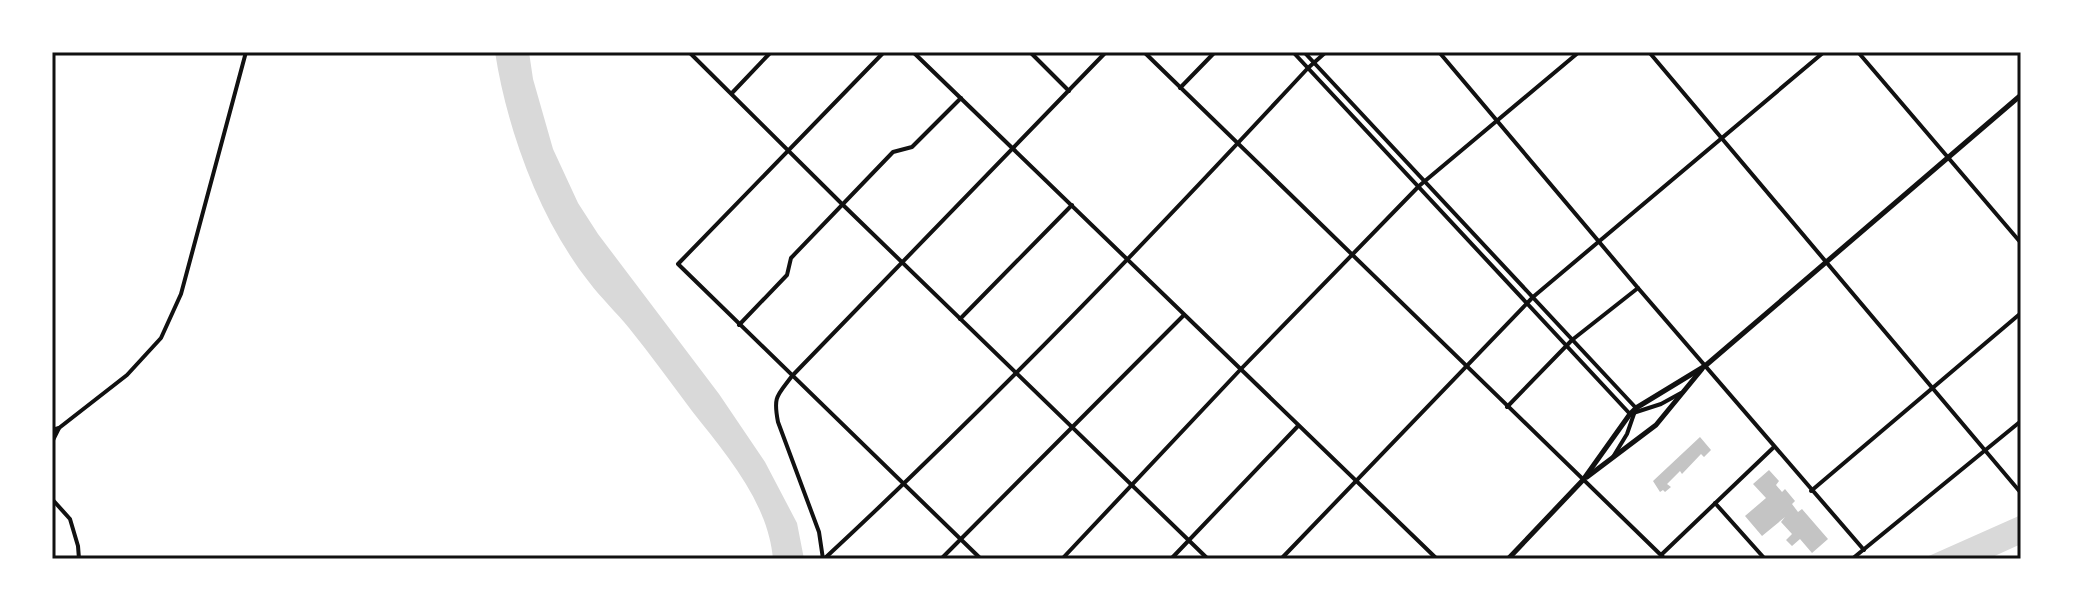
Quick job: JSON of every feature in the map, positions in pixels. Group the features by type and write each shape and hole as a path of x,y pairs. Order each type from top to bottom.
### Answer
{"main road":[{"path":"1508,559 1583,480 1634,412 1705,366 2021,95"},
{"path":"1583,480 1656,425 1705,366"}],"street":[{"path":"52,430 59,428 127,375 161,338 181,294 246,52"},
{"path":"689,52 1208,559"},
{"path":"732,93 771,52"},
{"path":"884,52 678,264 981,559"},
{"path":"913,52 1437,559"},
{"path":"1030,52 1069,91"},
{"path":"823,559 819,532 778,422 775,398 792,376 1106,52"},
{"path":"1144,52 1663,557 1774,447"},
{"path":"1180,88 1215,52"},
{"path":"1293,52 1566,347 1634,412"},
{"path":"1304,52 1533,297 1634,412"},
{"path":"823,559 905,484 1127,260 1326,52"},
{"path":"1439,52 1864,550"},
{"path":"1062,559 1419,186 1579,52"},
{"path":"1649,52 2021,493"},
{"path":"1281,559 1533,297 1824,52"},
{"path":"1858,52 2021,243"},
{"path":"739,325 787,275 791,258 842,204 893,152 912,147 961,98"},
{"path":"960,319 1072,205"},
{"path":"1507,407 1572,340 1638,288"},
{"path":"1811,491 2021,313"},
{"path":"941,559 1184,315"},
{"path":"1634,412 1661,404 1683,392"},
{"path":"1612,459 1627,434 1634,412"},
{"path":"1852,559 2021,421"},
{"path":"1171,559 1298,426"},
{"path":"52,442 59,428"},
{"path":"52,449 52,461"},
{"path":"52,499 70,519 79,559"},
{"path":"1715,503 1765,559"}],"shaded area":[{"path":"495,52 529,52 533,79 553,149 578,203 719,394 765,462 797,523 804,559 773,559 763,518 743,480 645,348 571,258 528,173 508,112"},
{"path":"2021,515 2021,544 1988,559 1922,559"}],"building":[{"path":"1700,437 1711,450 1704,457 1701,454 1682,474 1680,471 1667,484 1671,487 1660,492 1653,481"},
{"path":"1769,470 1779,481 1776,485 1782,492 1785,489 1795,501 1792,504 1798,512 1802,509 1828,539 1812,553 1800,539 1792,546 1786,540 1792,534 1781,522 1785,517 1762,536 1745,516 1766,498 1753,484"}]}
